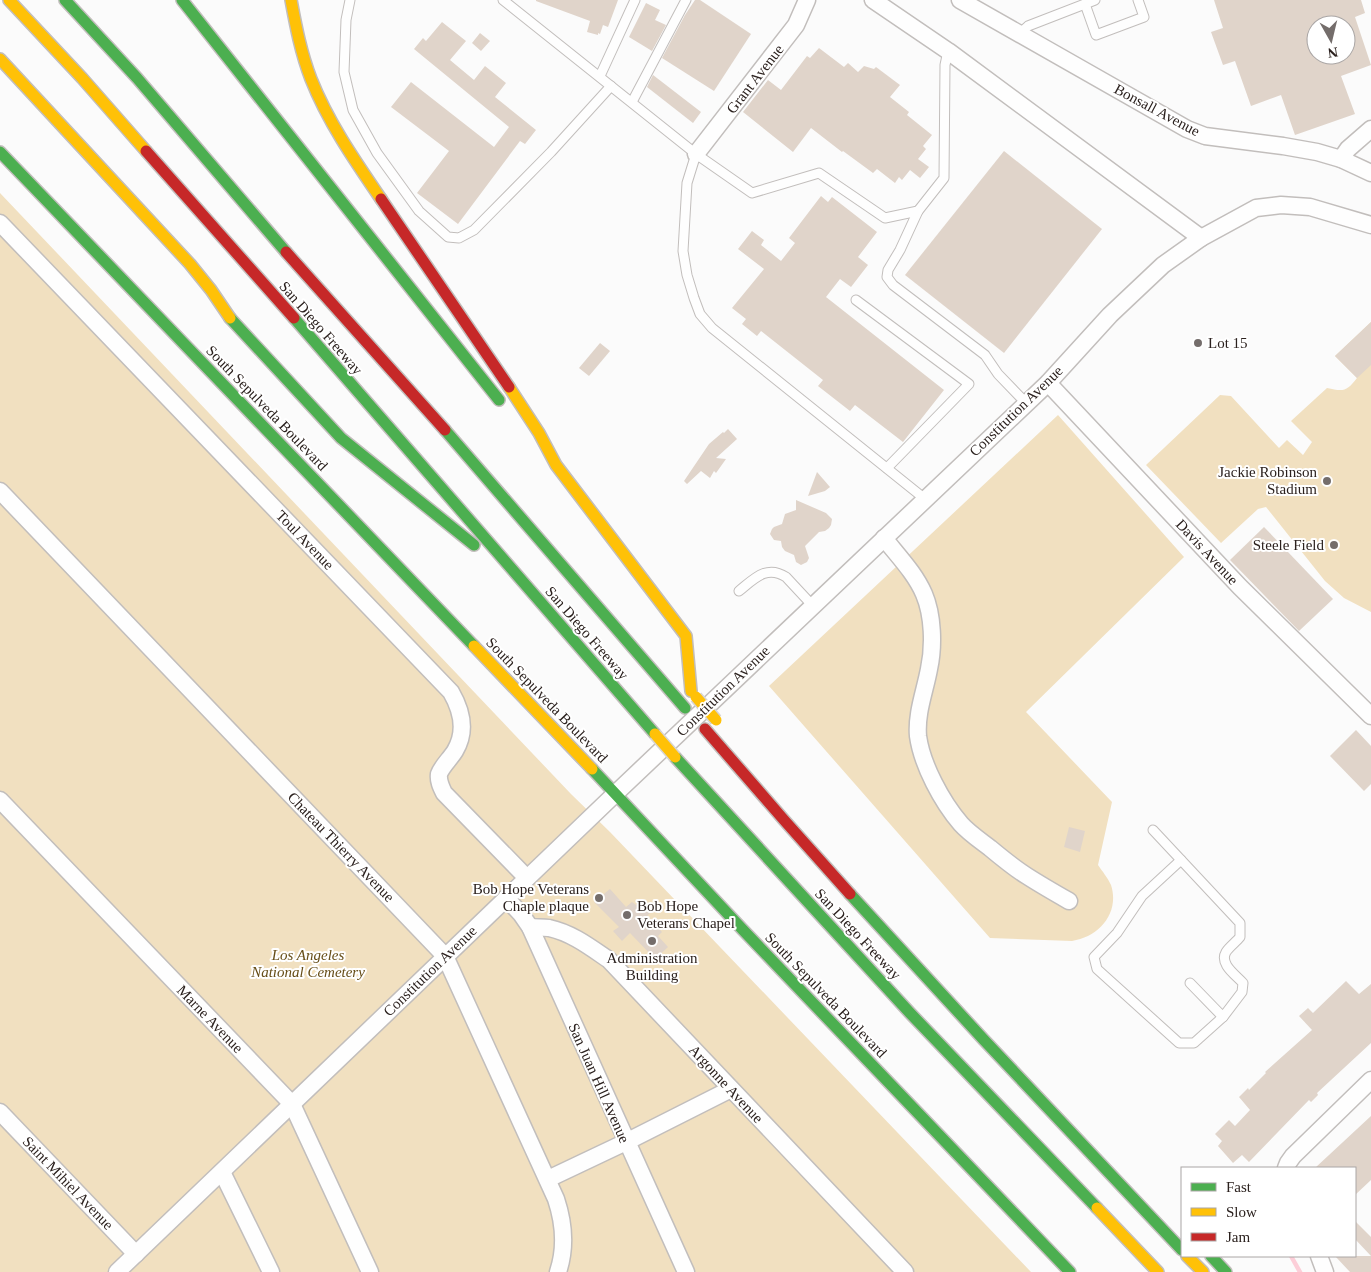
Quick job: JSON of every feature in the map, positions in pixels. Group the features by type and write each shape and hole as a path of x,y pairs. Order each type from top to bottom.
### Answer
{"main road":[{"name":"San Diego Freeway","path":"9,0 88,86 675,756 910,1013 1158,1272"},
{"path":"64,0 137,78 276,241 428,410 748,781 996,1054 1181,1249"},
{"path":"182,0 504,406"},
{"path":"291,0 304,60 328,117 489,356 547,446 556,464 686,636 694,694"},
{"path":"0,59 189,263 220,301 230,319 341,438 532,592"},
{"name":"South Sepulveda Boulevard","path":"0,152 537,711 798,989 1070,1272"},
{"path":"204,300 212,308 230,319"},
{"path":"528,436 540,451 556,464"},
{"path":"678,676 719,723"},
{"path":"1189,1257 1203,1272"},
{"path":"1211,1257 1226,1272"}],"street":[{"name":"Grant Avenue","path":"696,154 796,25 807,0"},
{"path":"873,0 948,51 1201,238"},
{"name":"Bonsall Avenue","path":"960,0 1187,129 1205,136 1316,152 1340,159 1371,173"},
{"path":"1340,159 1348,149 1371,129"},
{"name":"Constitution Avenue","path":"117,1272 506,898 1048,383 1110,315 1163,265 1201,238 1256,208 1281,206 1310,207 1371,225"},
{"name":"Toul Avenue","path":"0,222 451,692 462,717 462,733 456,750 439,775 440,784 444,793 527,878"},
{"name":"Davis Avenue","path":"1048,383 1240,588 1371,716"},
{"name":"Chateau Thierry Avenue","path":"0,491 446,956 548,1179 562,1216 564,1235 558,1272"},
{"path":"884,538 906,564 920,586 927,602 932,641 930,667 919,710 918,736 931,776 944,801 962,825 1026,875 1069,901"},
{"name":"Marne Avenue","path":"0,800 292,1104 368,1271"},
{"name":"San Juan Hill Avenue","path":"506,898 530,927 686,1272"},
{"name":"Argonne Avenue","path":"530,927 548,928 569,934 608,960 905,1272"},
{"path":"1286,1167 1292,1156 1371,1080"},
{"path":"548,1179 730,1089"},
{"name":"Saint Mihiel Avenue","path":"0,1112 136,1254"},
{"path":"222,1172 270,1272"},
{"path":"1318,1257 1325,1272"}],"lane":[{"path":"350,0 346,20 344,72 354,110 377,153 419,211 448,237 459,238 474,230 551,152 611,86"},
{"path":"504,0 696,154 752,192 819,173 885,218 918,211"},
{"path":"600,76 635,0"},
{"path":"632,102 686,0"},
{"path":"1019,34 1028,26 1095,0"},
{"path":"1085,4 1096,35 1144,17 1138,0"},
{"path":"948,51 945,65 944,178 918,211 900,250 888,270 887,277 893,285 985,355 998,374 1026,403"},
{"path":"696,154 687,182 683,251 687,275 700,314 712,328 926,499"},
{"path":"856,300 969,384 886,468"},
{"path":"738,592 761,573 780,573 786,576 813,606"},
{"path":"1153,830 1240,923 1240,937 1226,952 1224,957 1225,964 1243,983 1242,992 1223,1017 1194,1042 1180,1043 1097,969 1094,957 1117,933 1142,896 1181,860"},
{"path":"1190,983 1223,1017"}],"green space":[{"name":"Los Angeles National Cemetery","path":"0,193 571,794 610,832 1031,1272 0,1272"},
{"path":"1371,322 1371,612 1344,598 1325,581 1266,507 1258,509 1221,543 1146,465 1220,395 1231,396 1279,448 1287,440 1303,455 1312,442 1291,421 1327,388 1341,390 1348,388 1354,382 1357,378 1335,356"},
{"path":"1058,415 1184,557 1026,712 1112,802 1098,865 1111,885 1113,895 1110,914 1099,929 1082,939 1072,941 990,938 769,686"}],"building":[{"path":"536,0 618,0 608,27 603,25 598,35 587,32 590,21"},
{"path":"695,0 700,0 751,34 714,91 662,58"},
{"path":"1214,0 1361,0 1365,13 1356,17 1356,15 1306,15 1306,65 1356,65 1356,20 1371,65 1341,76 1355,114 1295,135 1281,95 1251,106 1235,61 1223,65 1211,32 1223,28"},
{"path":"646,3 660,10 655,20 666,25 652,51 629,37"},
{"path":"442,22 466,41 450,60 474,80 485,66 506,83 495,97 536,130 525,144 520,141 458,224 417,193 449,151 391,107 411,82 494,147 509,127 414,49 423,38 426,41"},
{"path":"480,33 490,41 481,51 472,43"},
{"path":"819,48 844,67 848,63 858,72 864,66 874,69 876,67 900,85 890,97 909,112 907,115 932,135 923,146 926,149 918,159 929,167 920,178 910,170 902,180 899,177 895,183 877,169 873,173 811,128 793,152 743,112 768,80 781,90 807,56 810,58"},
{"path":"653,75 701,112 693,123 647,87"},
{"path":"1004,151 1102,229 1004,353 905,275"},
{"path":"821,196 828,202 832,197 877,232 858,257 868,265 851,287 840,279 826,297 944,390 903,442 855,405 850,411 818,386 823,380 761,331 757,336 742,324 746,319 732,308 764,269 738,249 752,231 764,240 761,245 781,261 795,243 789,238"},
{"path":"1371,322 1371,365 1357,378 1335,356"},
{"path":"600,343 610,351 589,376 579,368"},
{"path":"728,429 737,439 716,458 726,459 716,473 714,471 710,478 701,471 687,484 684,481 709,444"},
{"path":"817,472 830,487 825,491 808,496"},
{"path":"796,500 826,513 832,519 829,528 819,532 805,546 809,558 807,562 801,565 796,562 794,555 785,551 781,541 774,540 770,534 774,527 782,524 785,514 796,510"},
{"path":"1264,527 1333,599 1299,631 1230,560"},
{"path":"1356,730 1371,746 1371,784 1364,791 1330,756"},
{"path":"1069,827 1085,831 1080,852 1064,847"},
{"path":"610,889 626,907 632,902 636,905 639,902 650,913 647,916 662,932 658,936 668,947 655,959 630,933 622,941 613,931 619,927 594,902"},
{"path":"1346,981 1359,994 1371,984 1371,1043 1317,1093 1318,1095 1311,1102 1309,1100 1249,1162 1242,1155 1233,1163 1218,1146 1222,1141 1215,1134 1229,1120 1235,1126 1250,1110 1239,1097 1248,1088 1249,1090 1265,1072 1312,1030 1299,1016 1308,1008 1313,1013"},
{"path":"1371,1116 1371,1180 1356,1194 1356,1167 1316,1167"},
{"path":"1356,1222 1371,1237 1371,1256 1356,1240"},
{"path":"1371,1256 1371,1272 1350,1272 1336,1257"}],"waterway":[{"path":"1292,1257 1300,1272"}],"traffic: fast":[{"path":"65,0 137,78 286,252"},
{"path":"182,0 499,400"},
{"path":"0,152 474,646"},
{"path":"230,318 341,438 474,545"},
{"path":"294,318 655,734"},
{"path":"445,430 685,708"},
{"path":"675,757 910,1013 1097,1208"},
{"path":"592,769 1070,1272"},
{"path":"850,894 984,1040 1181,1249"},
{"path":"1212,1257 1226,1272"}],"traffic: slow":[{"path":"9,0 82,78 146,151"},
{"path":"291,0 304,59 325,111 381,199"},
{"path":"0,59 190,264 230,318"},
{"path":"509,387 539,433 556,465 686,636 691,691"},
{"path":"474,646 592,769"},
{"path":"696,697 716,720"},
{"path":"655,734 675,757"},
{"path":"1097,1208 1158,1272"},
{"path":"1188,1257 1203,1272"}],"traffic: jam":[{"path":"146,151 294,318"},
{"path":"381,199 509,387"},
{"path":"286,252 445,430"},
{"path":"705,729 850,894"}],"place":[{"name":"Lot 15","path":"1198,343"},
{"name":"Jackie Robinson Stadium","path":"1327,481"},
{"name":"Steele Field","path":"1334,545"},
{"name":"Bob Hope Veterans Chaple plaque","path":"599,898"},
{"name":"Bob Hope Veterans Chapel","path":"627,915"},
{"name":"Administration Building","path":"652,941"}]}
